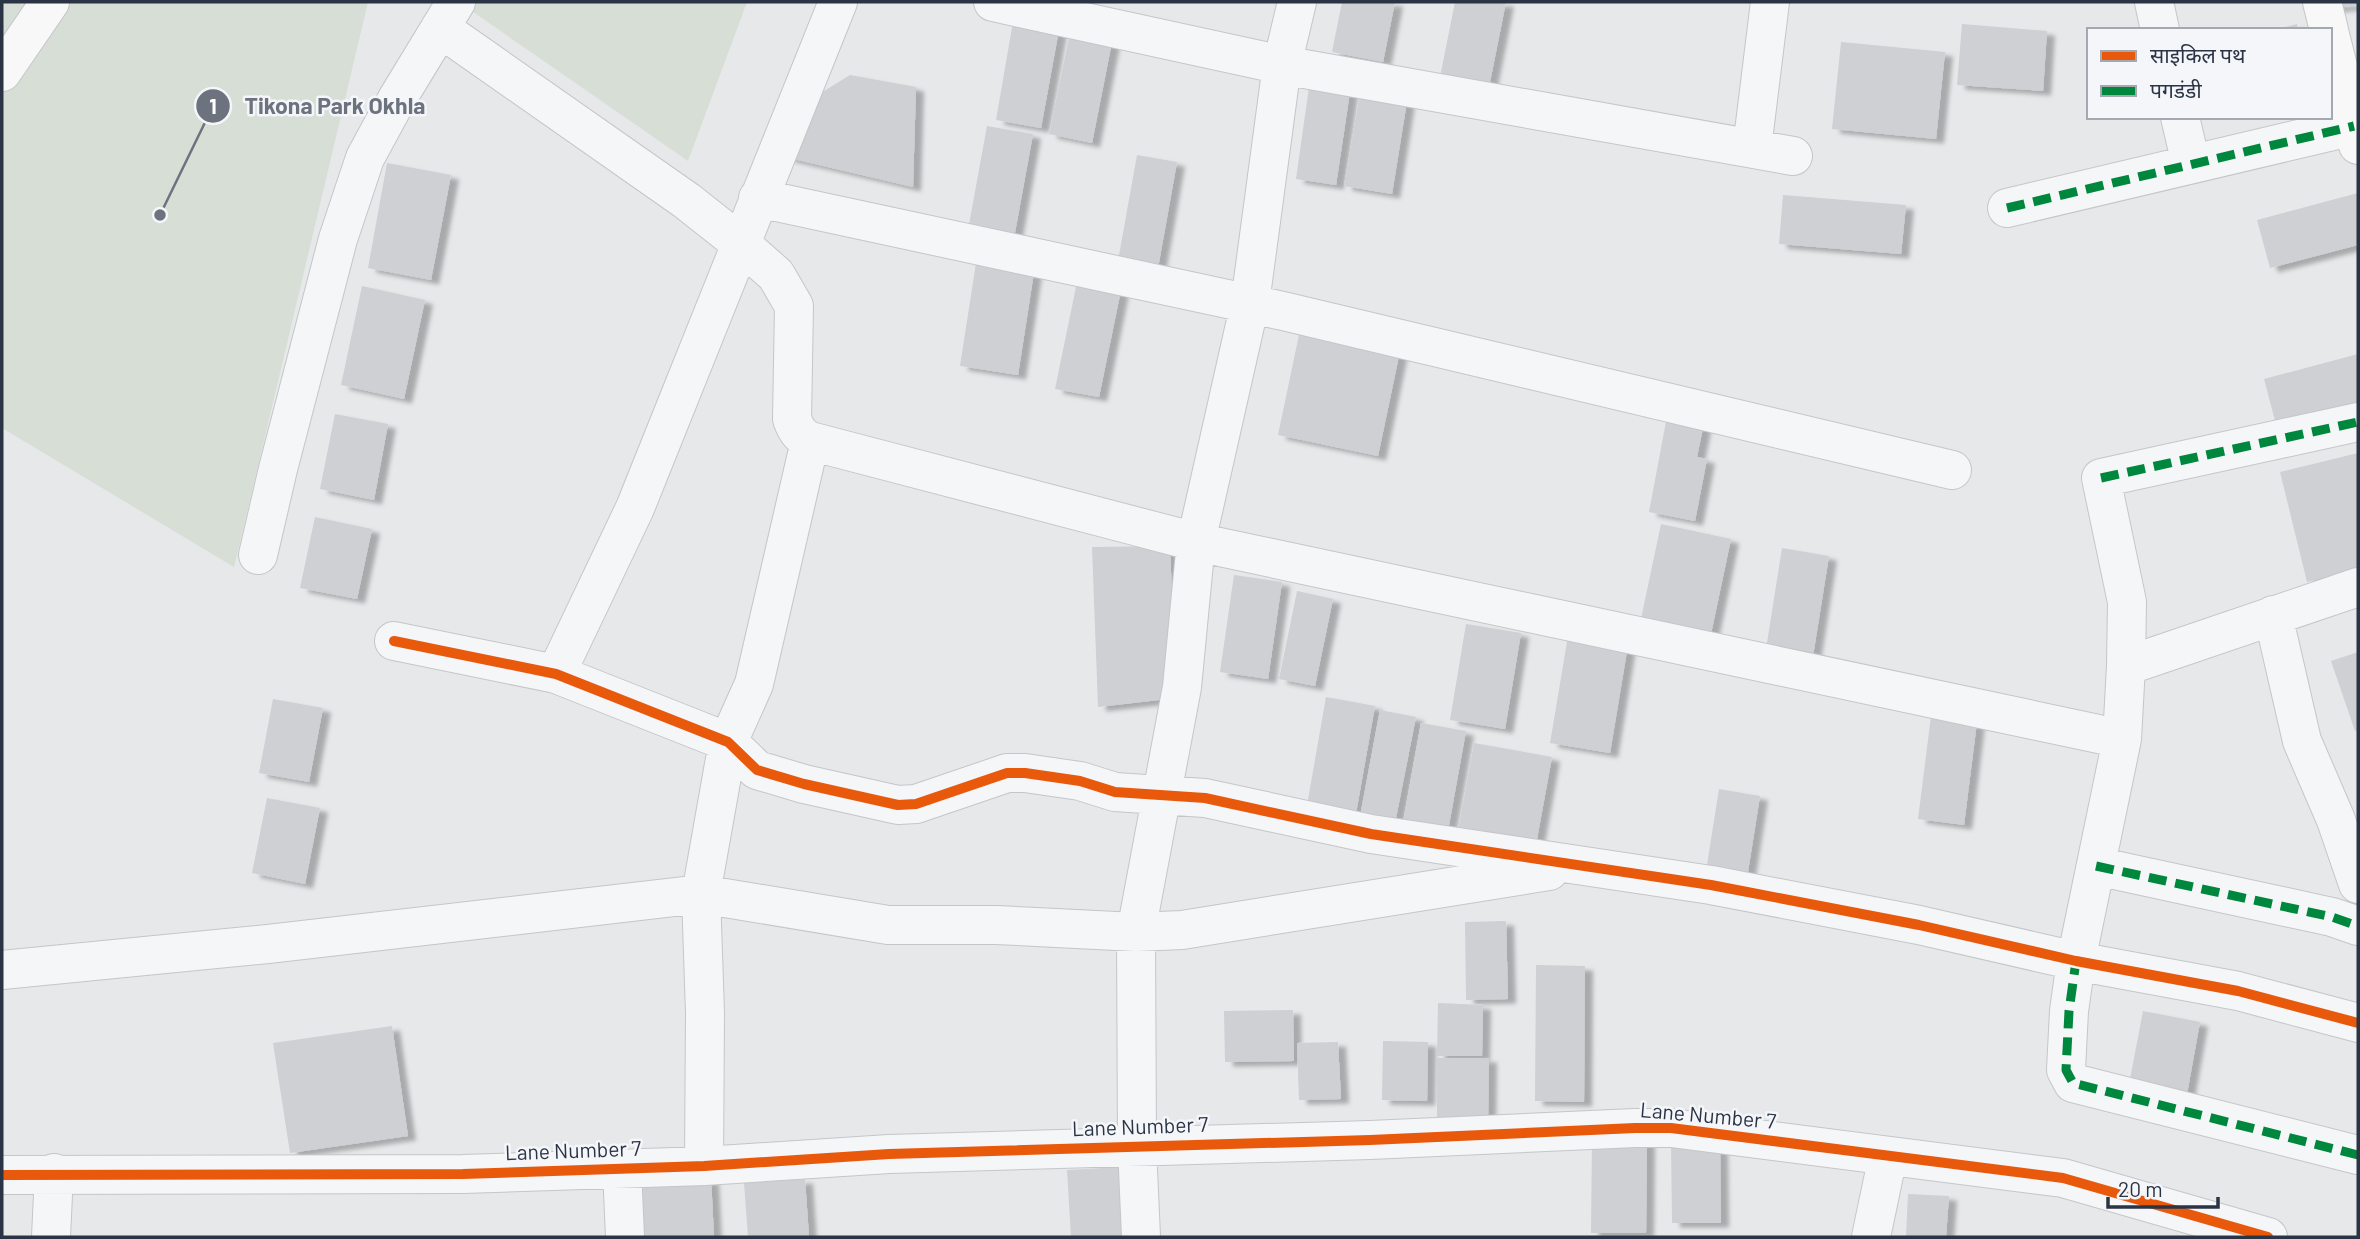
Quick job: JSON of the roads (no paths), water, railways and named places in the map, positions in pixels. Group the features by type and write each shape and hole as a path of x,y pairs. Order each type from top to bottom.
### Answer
{"street":[{"path":"2,72 50,2"},
{"path":"556,674 635,508 838,2"},
{"path":"993,2 1282,65 1793,156"},
{"path":"1141,1237 1137,1146 1136,932 1182,687 1196,542 1250,303 1282,65 1297,2"},
{"path":"1752,148 1770,2"},
{"path":"2154,2 2160,28"},
{"path":"2322,2 2328,28"},
{"path":"258,555 338,239 365,158 448,15 740,243 776,275 794,306 792,419 802,437 810,441 1196,542 2122,739"},
{"path":"2007,208 2191,164 2356,135 2332,43"},
{"path":"2180,119 2191,164"},
{"path":"758,198 1250,303 1952,470"},
{"path":"2358,422 2101,478 2127,602 2122,739 2076,961 2069,1012 2066,1070 2073,1083 2358,1155"},
{"path":"704,1166 705,1013 701,894 728,743 754,684 810,441"},
{"path":"2126,666 2358,587"},
{"path":"2273,615 2302,741 2336,820 2358,884"},
{"path":"394,641 556,674 728,743 757,770 804,784 898,805 915,804 1007,772 1080,781 1115,792 1205,798 1371,834 1711,885 1919,925 2076,961 2238,990 2358,1023"},
{"path":"2,970 268,944 701,894 888,925 996,925 1136,932 1182,930 1586,865"},
{"path":"2096,866 2358,926"},
{"name":"Lane Number 7","path":"2,1175 463,1174 704,1166 890,1154 1370,1140 1634,1128 1696,1130 2063,1178 2268,1237"},
{"path":"1871,1237 1888,1156"},
{"path":"622,1169 625,1237"},
{"path":"51,1237 54,1173"}],"place":[{"name":"Tikona Park Okhla","path":"160,215"}]}
